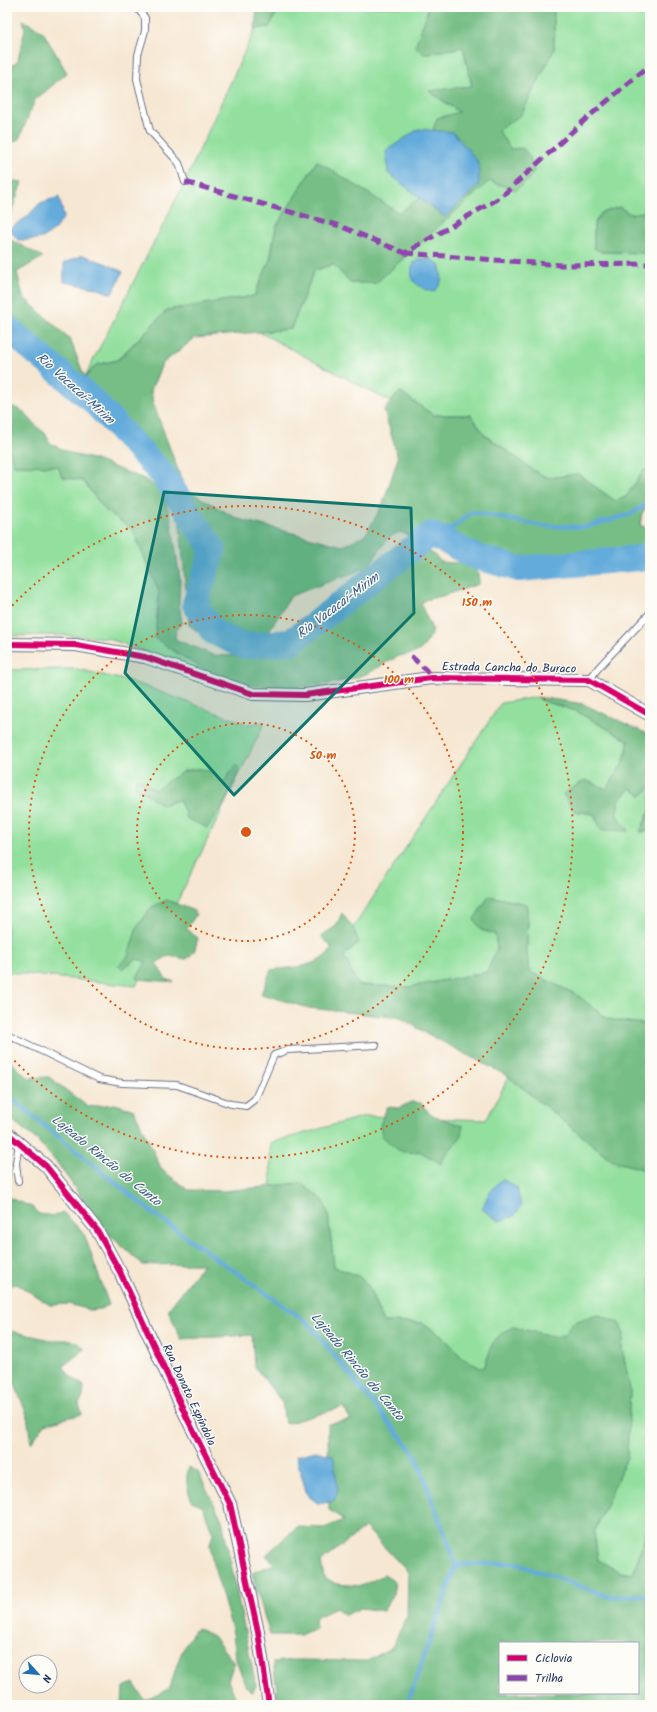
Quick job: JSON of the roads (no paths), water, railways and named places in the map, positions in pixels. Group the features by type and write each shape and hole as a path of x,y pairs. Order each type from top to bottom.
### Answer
{"street":[{"name":"Estrada Cancha do Buraco","path":"7,644 76,645 145,657 253,694 305,695 431,678 589,680 650,715"},
{"name":"Rua Donato Espíndola","path":"7,1133 46,1166 97,1230 120,1272 188,1420 230,1504 258,1632 269,1705"}],"lane":[{"path":"133,7 139,10 145,18 145,31 138,55 137,79 150,131 179,163 185,182"},
{"path":"589,680 599,667 650,614"},
{"path":"7,1034 99,1079 122,1083 177,1085 231,1104 246,1106 255,1099 274,1055 288,1050 376,1045"},
{"path":"18,1143 16,1163 18,1181"}],"water":[{"path":"418,129 453,132 476,159 479,167 479,185 445,217 388,173 386,151"},
{"path":"59,197 64,217 54,230 40,239 18,240 9,229 27,217 40,203"},
{"path":"83,255 123,272 112,294 96,288 64,282 64,263"},
{"path":"418,259 431,259 439,264 441,283 433,292 424,289 413,281 412,269"},
{"path":"502,1179 517,1188 521,1206 514,1216 499,1221 482,1209 489,1193"},
{"path":"316,1451 333,1456 338,1489 334,1501 319,1504 307,1495 296,1456"}],"waterway":[{"name":"Rio Vacacaí-Mirim","path":"7,328 91,399 163,475 213,549 195,604 213,632 244,646 291,642 431,534 474,556 519,569 650,557"},
{"path":"431,534 442,529 452,528 472,512 543,526 586,527 631,514 650,502"},
{"name":"Lajeado Rincão do Canto","path":"7,1095 158,1217 308,1323 416,1456 456,1565 407,1705"},
{"path":"456,1565 515,1563 609,1597 650,1595"}]}
